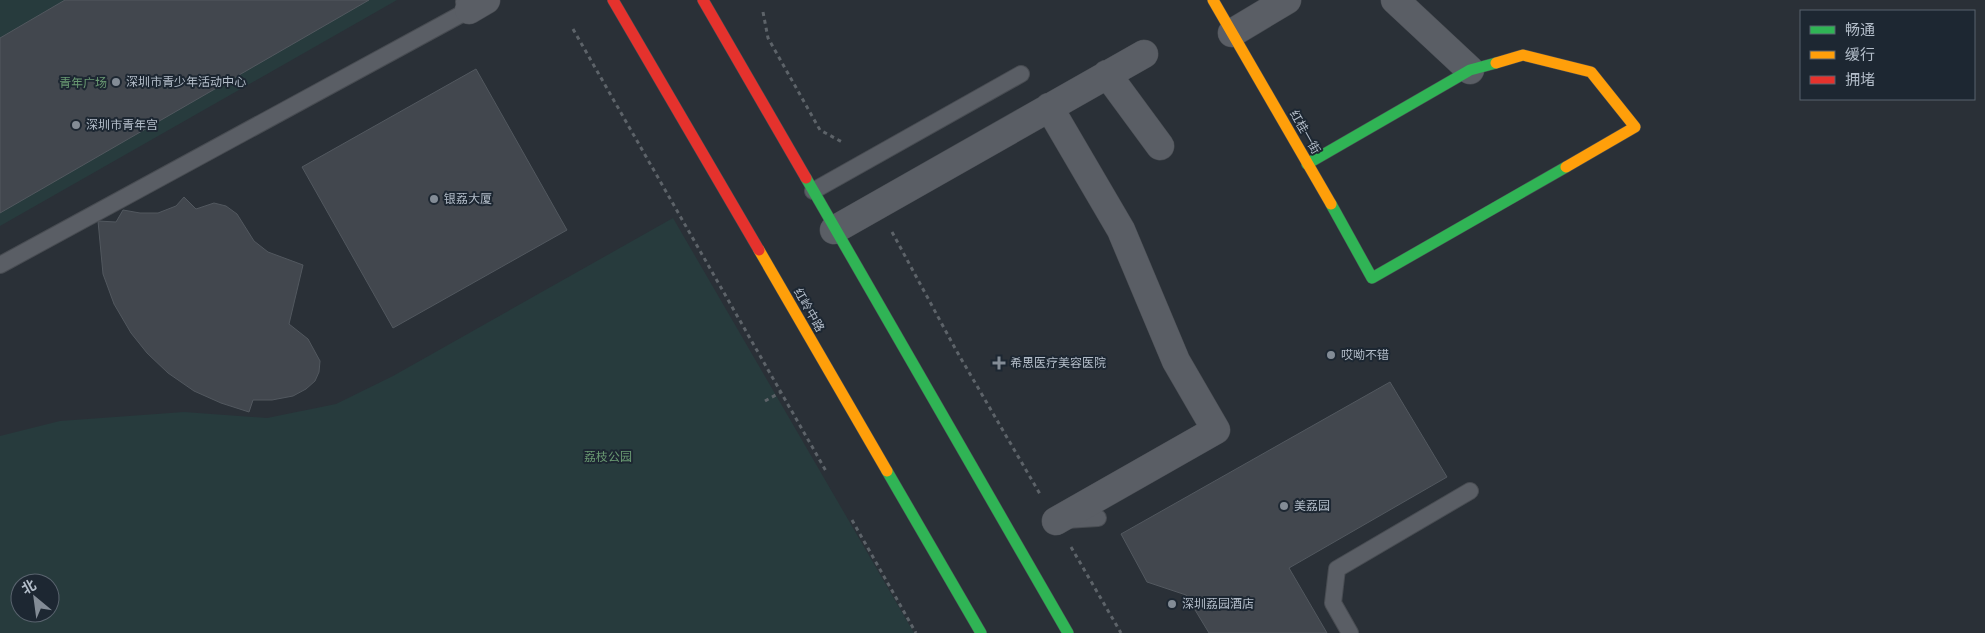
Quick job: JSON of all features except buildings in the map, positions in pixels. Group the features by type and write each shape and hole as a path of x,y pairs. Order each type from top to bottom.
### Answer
{"main road":[{"name":"红岭中路","path":"613,0 981,633"},
{"path":"703,0 1068,633"},
{"name":"红桂一街","path":"1213,0 1372,278 1635,127 1591,72 1523,55 1470,70"},
{"path":"1307,164 1470,70"}],"street":[{"path":"1232,33 1287,0"},
{"path":"1395,0 1470,70"},
{"path":"834,230 1144,54"},
{"path":"1108,74 1160,146"},
{"path":"1048,107 1121,230 1176,361 1216,430 1056,521"}],"lane":[{"path":"0,265 472,3"},
{"path":"813,191 1021,74"},
{"path":"1350,633 1333,603 1337,569 1470,491"},
{"path":"1056,521 1098,518"}],"path":[{"path":"763,12 768,38 820,130 842,142"},
{"path":"573,29 826,471"},
{"path":"892,231 956,350 1121,633"},
{"path":"765,401 781,392"},
{"path":"852,520 916,633"}],"green space":[{"name":"青年广场","path":"0,0 397,0 0,226"},
{"name":"荔枝公园","path":"673,218 914,633 0,633 0,436 60,421 184,412 267,418 336,404 393,376"}],"traffic: fast":[{"path":"1307,164 1470,70 1496,63"},
{"path":"1331,204 1372,278 1566,167"},
{"path":"806,178 1068,633"},
{"path":"887,471 981,633"}],"traffic: slow":[{"path":"1213,0 1331,204"},
{"path":"1496,63 1523,55 1591,72 1635,127 1566,167"},
{"path":"759,250 887,471"}],"traffic: jam":[{"path":"613,0 759,250"},
{"path":"703,0 806,178"}],"place":[{"name":"深圳市青少年活动中心","path":"116,82"},
{"name":"深圳市青年宫","path":"76,125"},
{"name":"银荔大厦","path":"434,199"},
{"name":"哎呦不错","path":"1331,355"},
{"name":"希思医疗美容医院","path":"999,363"},
{"name":"美荔园","path":"1284,506"},
{"name":"深圳荔园酒店","path":"1172,604"}]}
